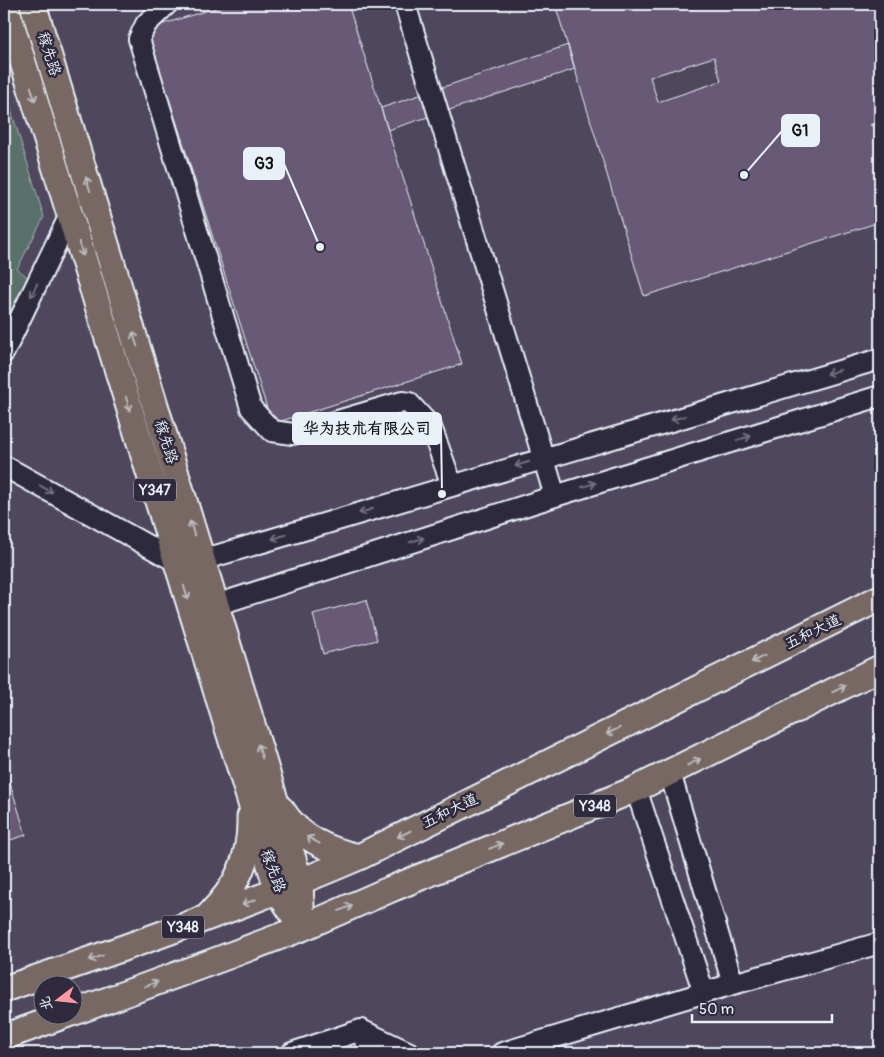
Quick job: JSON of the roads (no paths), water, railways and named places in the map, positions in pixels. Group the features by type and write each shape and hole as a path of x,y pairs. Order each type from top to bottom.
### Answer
{"main road":[{"name":"稼先路","path":"5,4 248,795 289,887 302,928"},
{"name":"稼先路","path":"33,4 274,798 289,887"},
{"path":"44,4 47,48"},
{"path":"4,25 19,47"},
{"name":"五和大道","path":"4,989 204,920 289,887 358,856 880,598"},
{"name":"Y348","path":"82,1009 220,960 302,928 391,889 636,790 880,668"},
{"path":"204,920 233,888 243,865 249,844 248,795"},
{"path":"274,798 287,818 304,835 338,852 358,856"},
{"path":"4,1037 40,1024"}],"lane":[{"path":"167,4 146,24 139,39 251,408 272,431 293,434 402,402 409,402 431,427 452,485"},
{"path":"405,4 555,496"},
{"path":"4,352 70,215"},
{"path":"202,560 880,359"},
{"path":"216,605 555,496 880,396"},
{"path":"4,466 177,562"},
{"path":"670,773 733,984"},
{"path":"636,790 704,993"},
{"path":"502,1053 733,984 880,943"},
{"path":"292,1053 361,1030 410,1053"},
{"path":"361,1030 371,1053"}],"place":[{"name":"G1","path":"744,175"},
{"name":"G3","path":"320,247"},
{"name":"华为技术有限公司","path":"442,494"}]}
